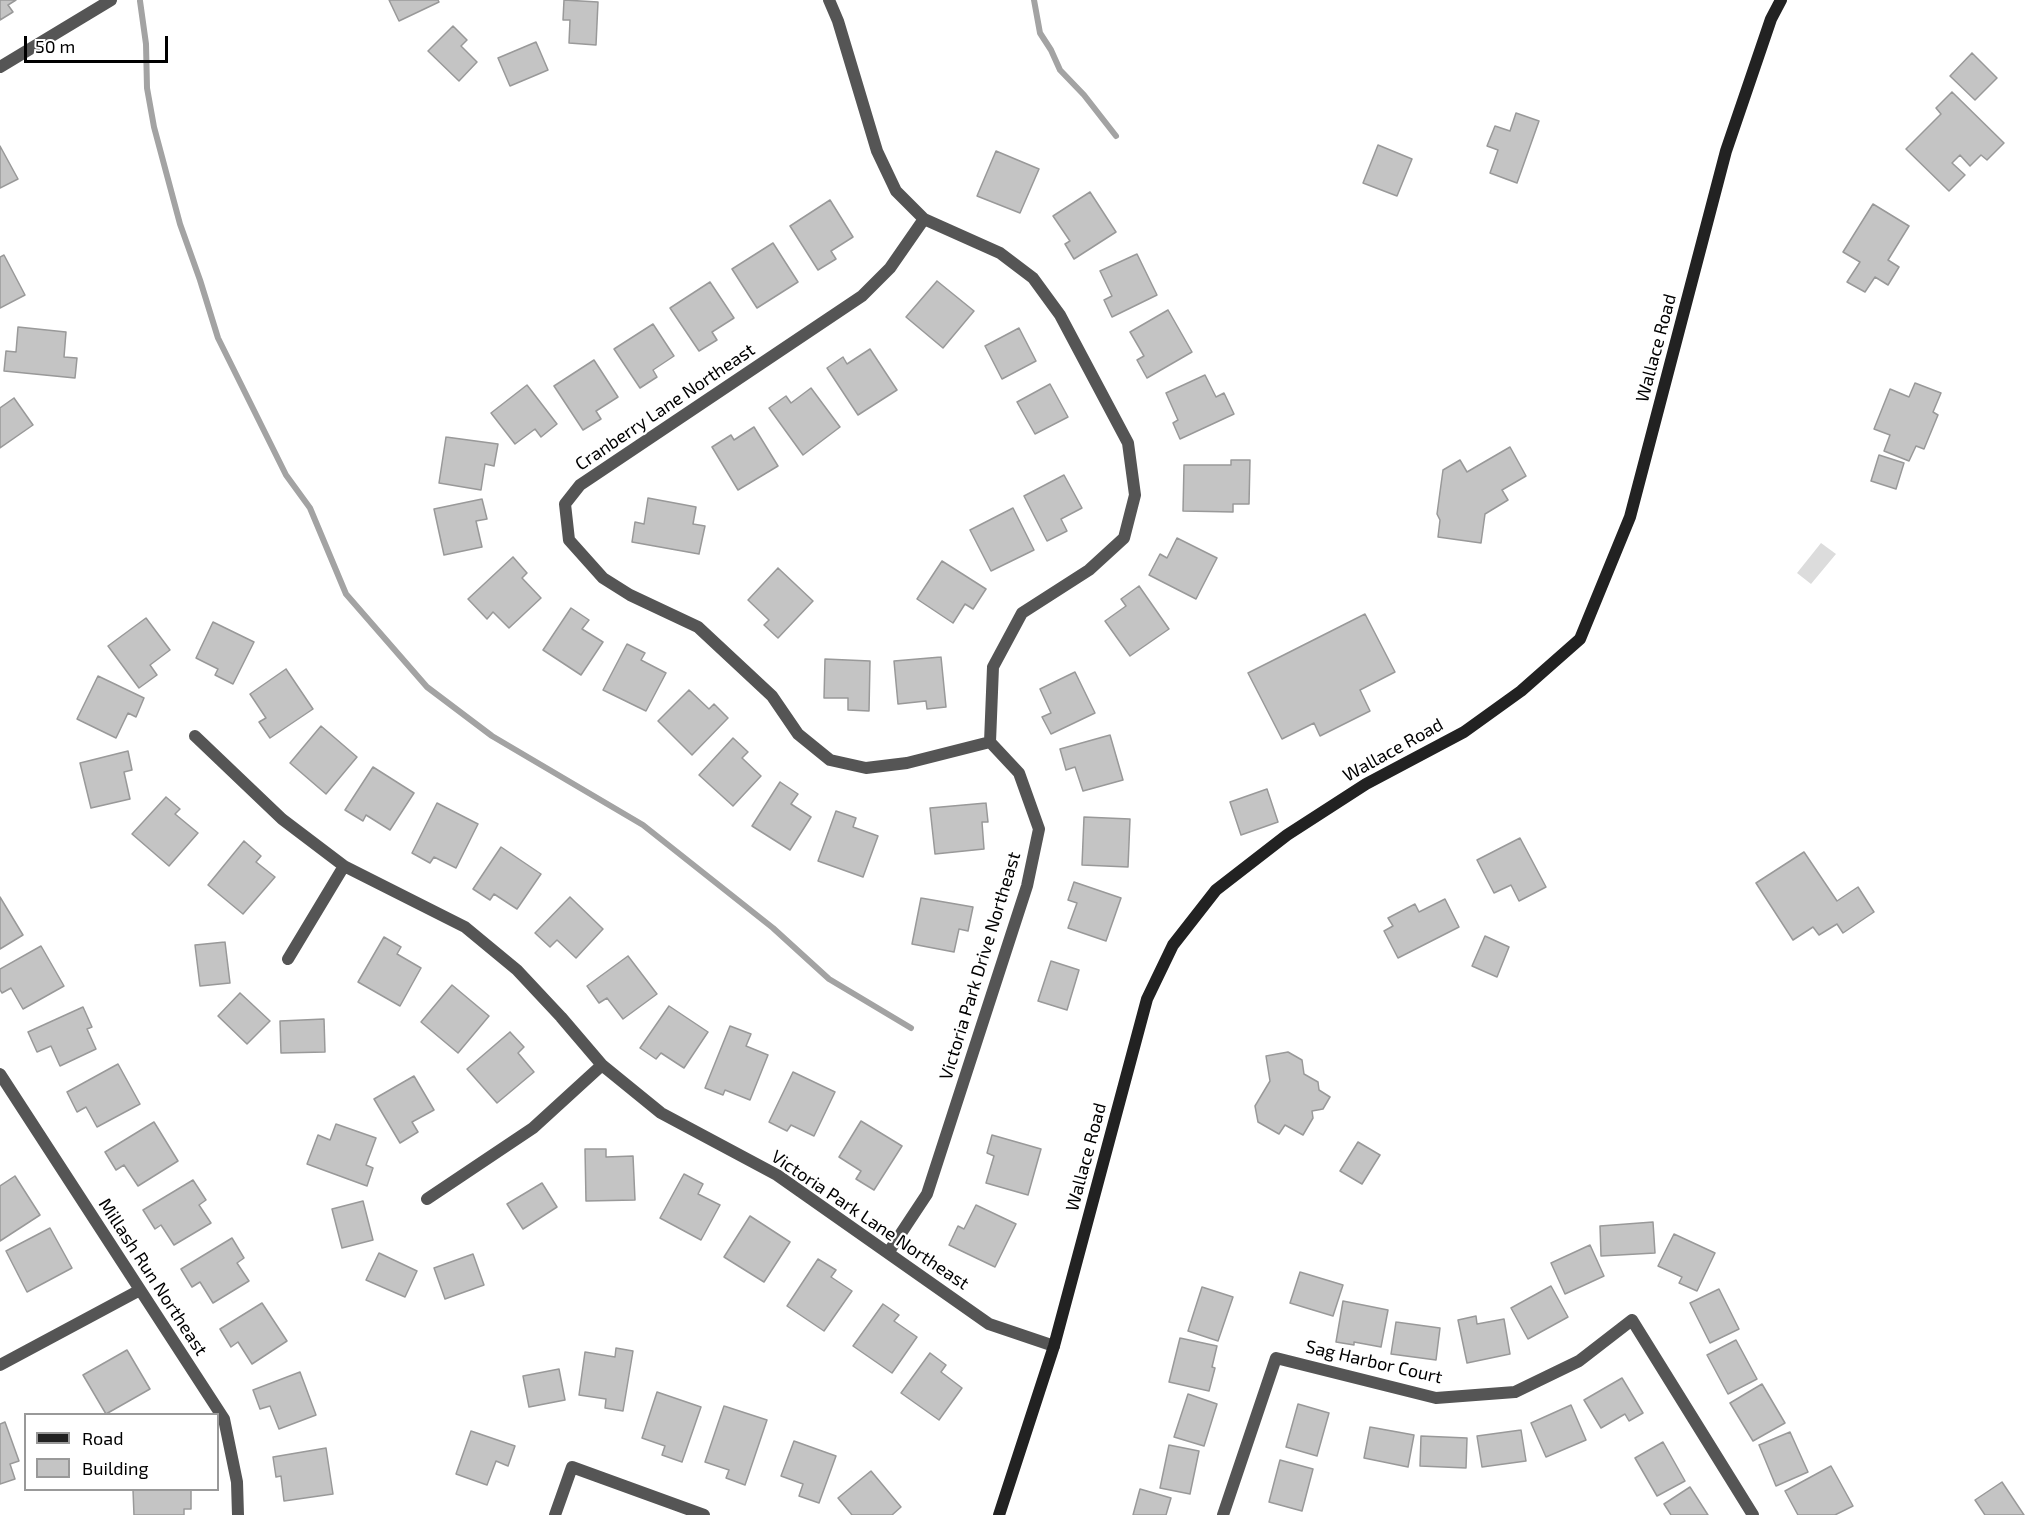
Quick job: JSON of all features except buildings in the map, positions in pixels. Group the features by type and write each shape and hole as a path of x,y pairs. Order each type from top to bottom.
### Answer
{"street":[{"path":"0,67 111,0"},
{"path":"829,0 838,21 876,151 896,191 924,219 1000,253 1033,278 1060,315 1128,444 1135,495 1124,538 1089,570 1022,613 993,667 990,742"},
{"name":"Wallace Road","path":"999,1515 1054,1347 1147,999 1173,945 1216,890 1287,835 1366,784 1464,732 1521,691 1580,639 1630,517 1726,151 1771,19 1781,0"},
{"name":"Cranberry Lane Northeast","path":"924,219 890,268 862,296 580,485 565,504 569,540 603,578 630,595 698,627 771,696 798,734 830,760 867,768 907,763 990,742"},
{"name":"Victoria Park Lane Northeast","path":"195,736 282,819 344,866 465,927 517,970 602,1065 661,1113 777,1175 989,1324 1054,1347"},
{"name":"Victoria Park Drive Northeast","path":"888,1253 927,1194 1027,886 1039,829 1019,773 990,742"},
{"path":"288,959 344,866"},
{"path":"427,1199 533,1128 602,1065"},
{"name":"Millash Run Northeast","path":"0,1074 224,1419 237,1482 238,1515"},
{"path":"0,1365 140,1290"},
{"name":"Sag Harbor Court","path":"1223,1515 1276,1358 1436,1398 1515,1392 1579,1361 1632,1320 1753,1515"},
{"path":"555,1515 572,1467 704,1515"}],"shaded area":[{"path":"1821,543 1836,554 1811,584 1797,573"}],"waterway":[{"path":"1034,0 1040,33 1060,70 1084,95 1116,136"},
{"path":"140,1 146,44 147,88 154,127 180,224 218,338 286,475 310,508 346,594 427,687 492,736 643,825 773,928 829,979 911,1028"}]}
